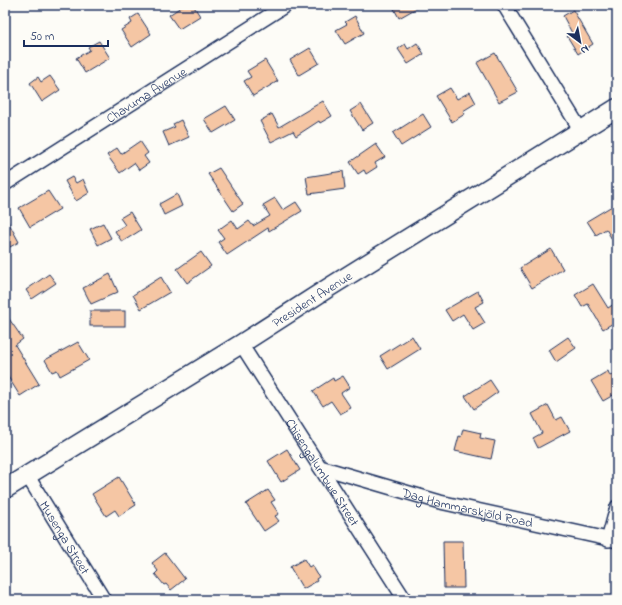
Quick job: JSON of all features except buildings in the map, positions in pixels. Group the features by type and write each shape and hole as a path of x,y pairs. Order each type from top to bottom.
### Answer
{"street":[{"name":"Chavuma Avenue","path":"5,184 286,5"},
{"path":"504,5 580,129"},
{"name":"President Avenue","path":"5,488 241,344 580,129 617,108"},
{"path":"241,344 404,600"},
{"name":"Chisengalumbwe Street","path":"241,344 404,600"},
{"name":"Dag Hammarskjöld Road","path":"320,467 440,502 613,540"},
{"name":"Musenga Street","path":"27,475 104,600"},
{"path":"613,540 617,507"}]}
